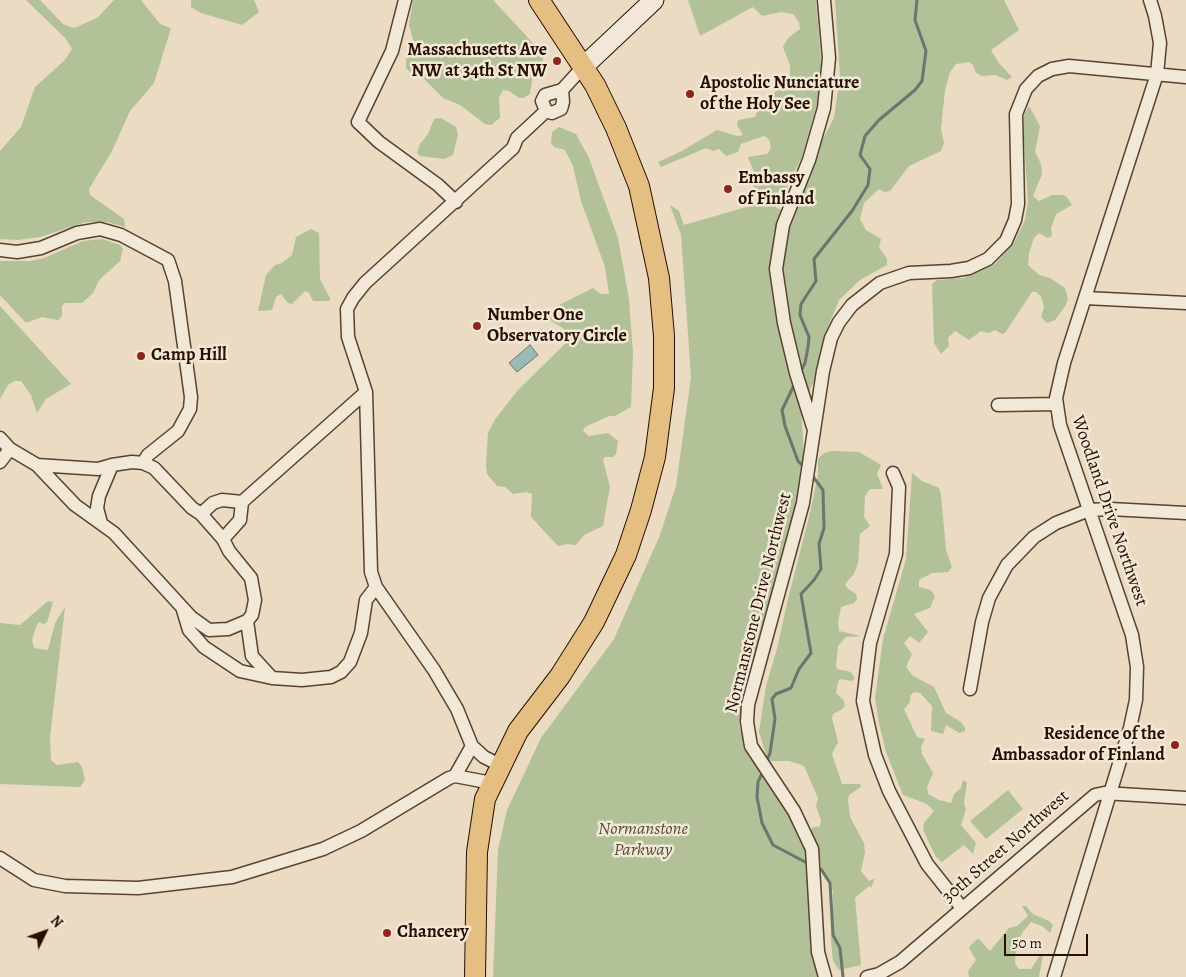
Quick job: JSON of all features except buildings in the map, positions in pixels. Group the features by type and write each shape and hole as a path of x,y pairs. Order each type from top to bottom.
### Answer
{"main road":[{"path":"475,977 477,852 485,799 518,731 578,649 609,592 626,555 646,496 655,457 662,412 664,336 654,245 633,166 616,128 584,67 539,0"},
{"path":"584,67 600,49 654,0"}],"street":[{"path":"405,0 392,51 358,122 379,142 438,185 456,202"},
{"path":"814,429 796,373 779,300 776,261 785,216 809,160 824,108 829,58 824,0"},
{"name":"Woodland Drive Northwest","path":"1054,977 1134,709 1137,667 1127,619 1060,425 1056,404 1060,378 1157,74 1160,43 1150,0"},
{"name":"Normanstone Drive Northwest","path":"825,977 818,952 812,849 801,824 763,767 748,734 748,705 800,517 829,343 839,322 856,301 876,286 900,275 969,268 988,259 1006,241 1015,220 1018,204 1016,114 1020,99 1030,84 1047,71 1069,66 1186,78"},
{"path":"551,112 542,101 545,95 562,90 584,67"},
{"path":"500,765 484,757 472,746 457,709 434,670 376,587 370,572 366,392 348,337 347,309 365,283 513,148 522,144 551,112 563,106 562,90"},
{"path":"0,250 17,252 41,248 77,233 100,229 121,235 168,260 175,281 191,397 190,410 178,431 148,454 143,463"},
{"path":"1085,298 1186,303"},
{"path":"223,540 240,520 242,502 366,392"},
{"path":"998,405 1056,404"},
{"path":"0,438 10,449 37,465 75,505 114,534 182,608 208,630 228,629 247,621 252,615 255,600 252,578 229,552 223,540 201,514 192,508 154,468 143,463 132,462 98,469 37,465"},
{"path":"0,462 10,449"},
{"path":"101,523 97,508 98,496 112,465"},
{"path":"893,473 898,487 896,554 870,643 863,701 875,755 889,791 930,869 962,908"},
{"path":"201,514 213,503 222,500 242,502"},
{"path":"970,689 986,606 1003,571 1018,552 1041,532 1089,510 1110,509 1186,513"},
{"path":"182,608 189,630 204,647 240,671 272,678 302,680 331,677 341,672 350,662 361,634 366,600 376,587"},
{"path":"247,621 252,656 272,678"},
{"path":"455,776 472,746"},
{"path":"0,858 34,880 65,886 138,888 232,877 323,849 361,831 443,780 455,776 492,783"},
{"name":"30th Street Northwest","path":"867,977 879,974 900,962 1084,802 1098,794 1186,798"}],"green space":[{"path":"26,0 40,0 63,24 74,28 97,18 114,0 141,0 160,24 171,28 154,83 130,111 112,151 89,189 90,195 124,219 125,227 107,222 86,222 40,237 18,240 0,239 0,151 21,127 35,87 65,60 72,49 66,39"},
{"path":"191,0 254,0 259,12 242,25 201,13 191,7"},
{"path":"413,0 493,0 543,54 543,61 534,68 530,94 519,98 509,91 503,90 499,98 500,118 491,125 485,124 460,105 443,98 425,80 413,75 406,68 406,59 413,53 415,47 409,25"},
{"name":"Normanstone Parkway","path":"688,0 816,0 821,61 817,105 801,159 776,208 794,213 815,154 834,118 840,75 835,0 1004,0 1019,30 991,50 998,62 1012,77 1007,80 995,75 982,76 976,73 973,65 969,62 956,64 950,72 945,90 941,129 944,143 941,151 909,166 890,191 884,192 879,189 864,203 860,219 866,230 881,239 879,247 887,259 887,265 860,280 839,300 824,337 820,370 801,407 805,472 757,653 746,686 739,725 746,748 792,812 810,853 822,977 493,977 498,850 507,810 541,738 614,639 660,535 676,486 691,377 681,235 670,205 679,211 684,225 757,204 752,178 754,172 748,157 767,154 771,148 769,139 764,136 741,144 738,152 726,156 719,149 713,151 706,148 661,167 658,162 682,151 717,130 737,136 743,135 737,125 738,120 755,117 758,109 755,100 772,96 782,83 790,79 790,65 783,47 788,38 800,29 799,22 793,14 781,12 762,16 753,7 700,36"},
{"path":"1029,106 1040,126 1035,152 1041,164 1042,174 1033,196 1039,201 1052,195 1062,195 1066,196 1072,205 1056,214 1051,228 1052,236 1048,238 1039,233 1034,238 1029,253 1028,265 1039,275 1050,278 1065,288 1068,299 1066,305 1055,320 1047,323 1041,317 1044,307 1041,296 1036,292 1032,292 1005,333 1002,334 995,330 989,333 981,331 969,340 955,331 948,338 949,346 941,354 934,343 932,284 937,280 963,278 995,264 1014,243 1025,220 1028,202 1023,126 1024,115"},
{"path":"441,118 456,127 458,134 453,155 444,159 420,156 417,153 420,144 428,134 434,119"},
{"path":"559,127 576,134 589,158 618,238 629,299 633,353 631,407 615,416 609,416 585,427 583,431 589,436 608,433 618,441 616,454 613,457 605,457 603,460 610,487 603,526 584,535 576,545 558,546 531,517 532,494 526,492 513,494 505,487 497,486 487,474 486,464 488,433 496,418 518,390 569,340 570,336 563,328 545,317 557,306 593,288 601,294 609,294 605,267 581,201 573,166 565,150 554,147 551,143 552,132"},
{"path":"311,229 319,233 320,279 330,301 313,301 309,293 305,291 292,304 288,303 281,294 276,297 272,310 258,311 266,275 275,265 282,263 292,255 296,237"},
{"path":"102,239 120,245 123,249 120,261 99,280 93,293 82,303 65,303 62,306 62,316 58,320 42,317 26,323 0,295 0,261 30,261 44,258 83,241"},
{"path":"0,306 71,384 46,399 37,413 31,395 21,381 14,381 8,385 0,399"},
{"path":"833,451 859,452 881,465 877,474 883,489 870,489 865,496 864,517 870,526 860,534 858,563 854,574 845,584 847,588 856,594 857,599 854,603 841,607 838,622 839,631 861,636 846,637 838,646 837,669 851,672 855,678 852,681 840,679 838,682 836,693 844,701 845,706 833,714 832,718 838,742 832,754 842,784 860,784 861,787 849,795 850,817 864,843 865,852 861,871 869,881 875,878 871,888 869,886 855,898 861,965 839,970 833,961 831,940 833,893 831,883 823,872 811,828 820,826 821,820 816,806 818,798 804,766 789,761 768,761 759,732 766,686 777,649 810,513 818,475 818,459 824,453"},
{"path":"912,473 922,481 939,488 946,550 952,567 948,572 932,573 919,580 919,587 931,590 935,596 930,608 914,614 928,632 919,643 910,636 904,643 912,654 906,667 913,676 934,687 946,713 961,722 965,731 959,733 946,725 943,734 931,731 932,706 920,693 914,692 910,696 910,702 904,709 917,737 925,739 921,747 922,754 933,773 927,787 928,794 939,800 951,803 954,794 961,788 963,780 967,782 964,803 966,809 961,825 976,843 973,854 964,845 942,862 936,857 923,830 924,823 934,811 927,804 903,795 886,752 875,698 883,639 906,559"},
{"path":"48,601 53,602 47,622 44,624 39,622 36,627 32,640 34,648 48,650 55,623 65,607 50,738 51,760 57,765 78,762 82,767 85,780 80,787 0,784 0,623 20,625"},
{"path":"1008,790 1023,809 986,839 970,821"},
{"path":"1022,906 1026,906 1033,914 1049,921 1053,925 1050,933 1042,926 1031,922 1022,933 1016,948 1015,964 1019,969 1031,969 1040,955 1043,955 1039,977 969,977 968,971 976,960 969,948 971,945 977,939 990,951 1009,928 1017,926 1028,916"}],"water":[{"path":"530,345 538,355 517,372 509,363"}],"waterway":[{"path":"800,373 805,363 809,337 800,315 801,304 816,281 814,259 852,211 868,185 870,169 860,155 865,136 879,120 915,90 922,81 926,51 915,20 917,0"},
{"path":"795,383 782,410 785,426 798,461 805,468"},
{"path":"766,763 770,753 775,719 772,699 776,694 791,688 799,669 811,653 801,594 821,569 819,544 824,528 823,490 811,474"},
{"path":"763,771 758,782 757,797 762,823 773,845 809,864"},
{"path":"817,867 821,869 830,883 833,935 840,948 843,977"}],"place":[{"name":"Massachusetts Ave NW at 34th St NW","path":"557,61"},
{"name":"Apostolic Nunciature of the Holy See","path":"690,94"},
{"name":"Embassy of Finland","path":"728,189"},
{"name":"Number One Observatory Circle","path":"477,326"},
{"name":"Camp Hill","path":"141,356"},
{"name":"Residence of the Ambassador of Finland","path":"1175,745"},
{"name":"Chancery","path":"387,933"}]}
